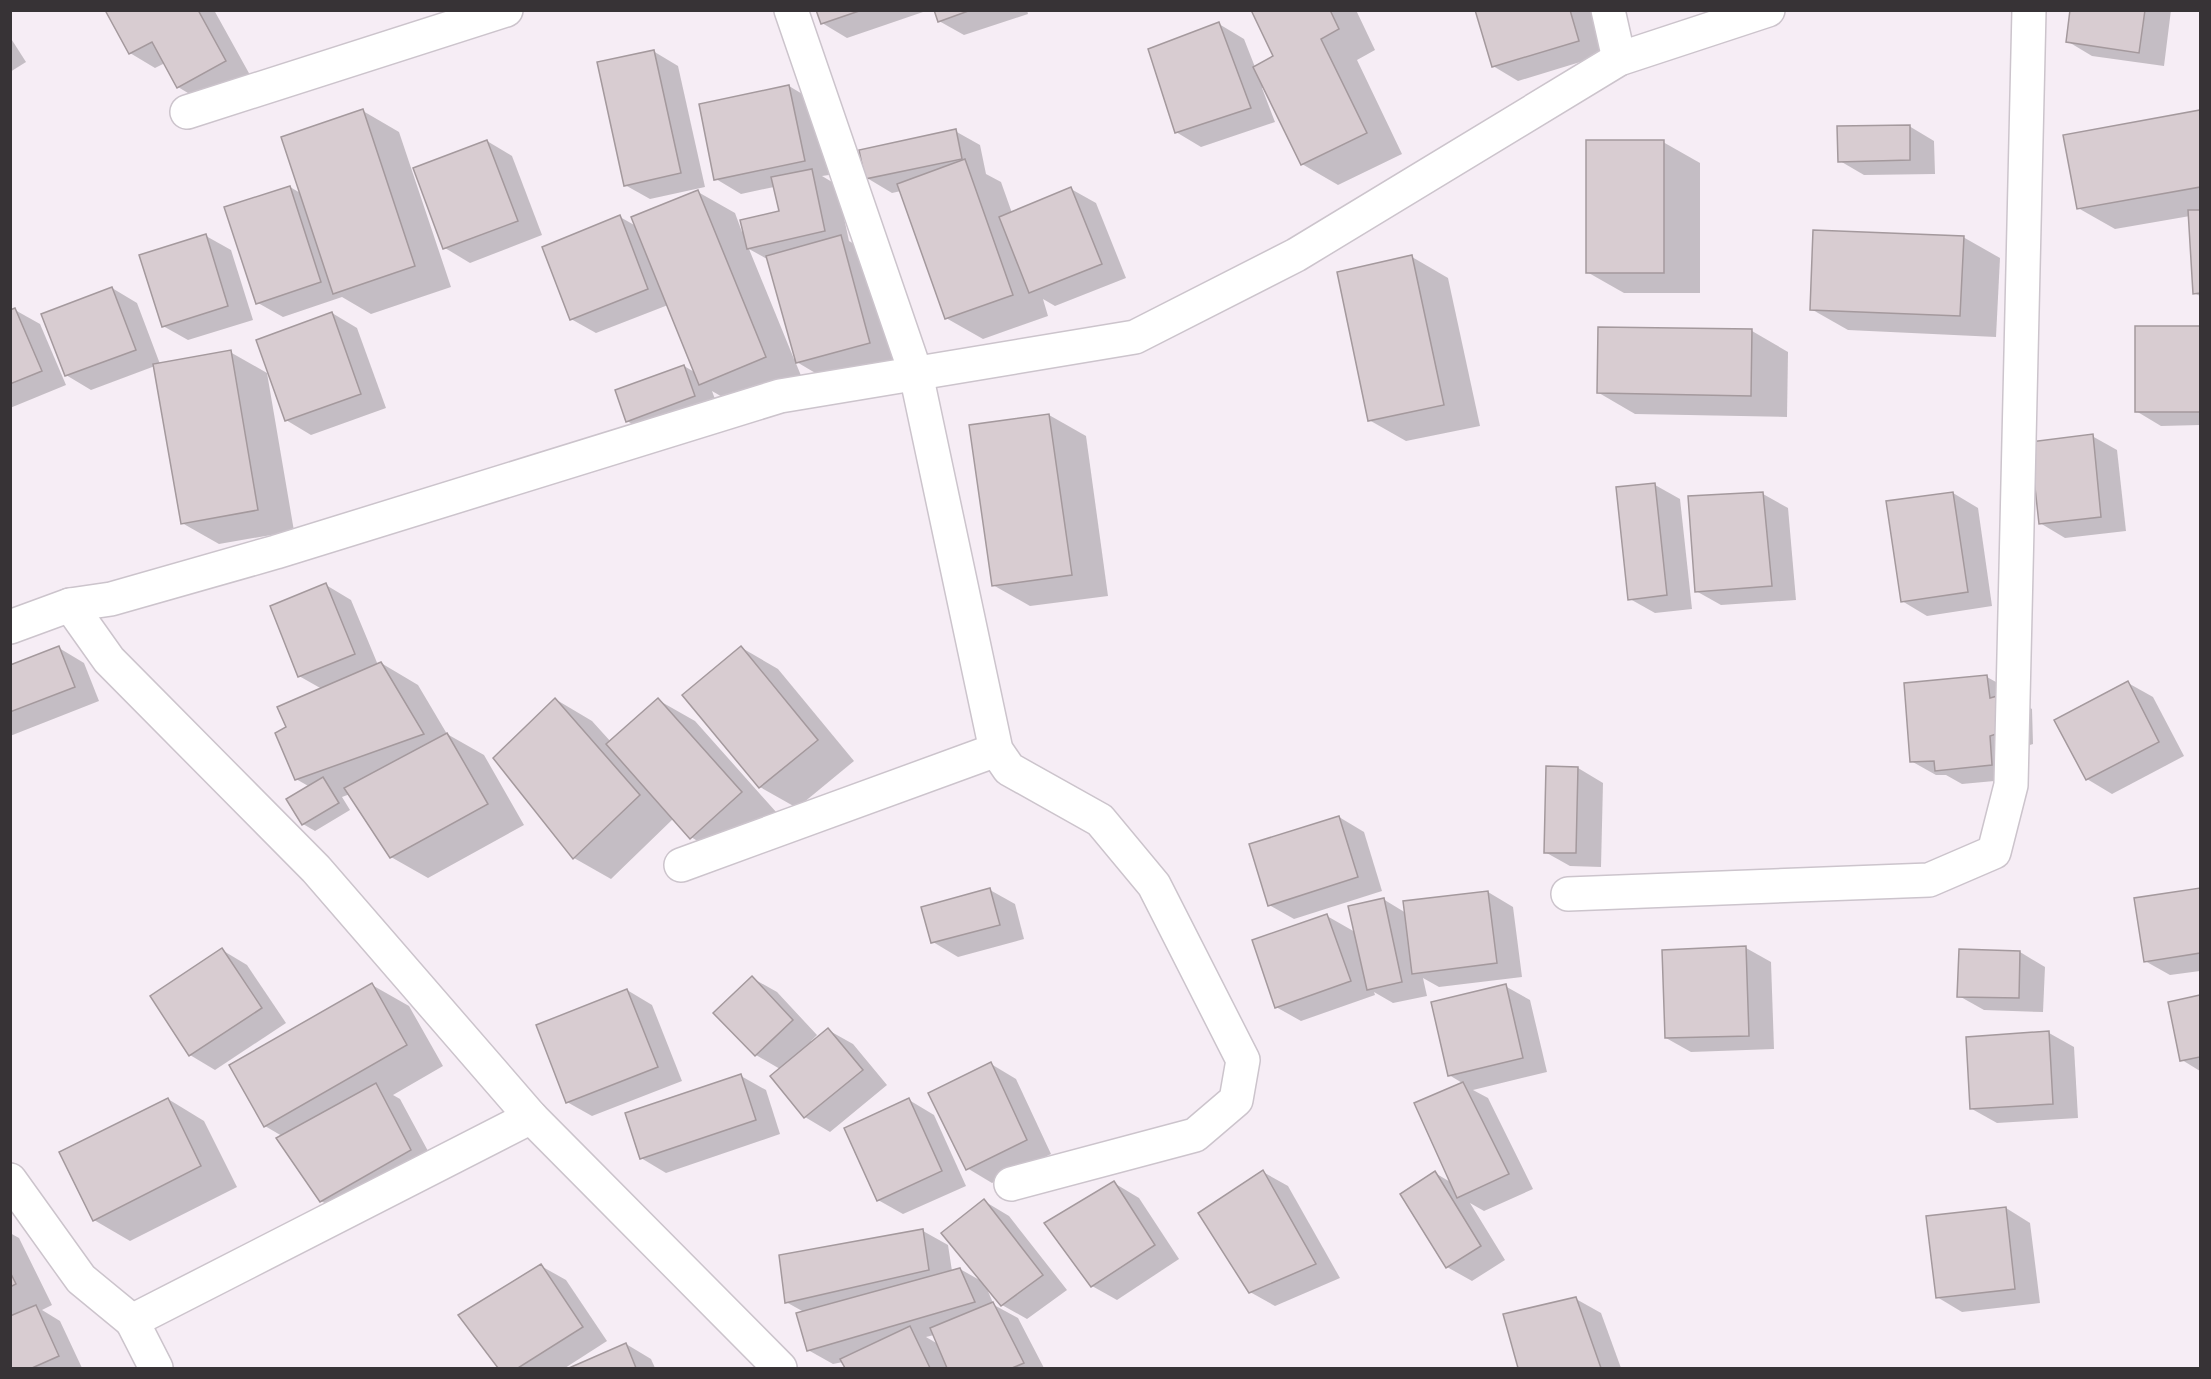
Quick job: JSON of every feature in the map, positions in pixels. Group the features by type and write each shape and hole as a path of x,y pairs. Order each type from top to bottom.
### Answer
{"street":[{"path":"187,112 506,10"},
{"path":"791,10 916,374 996,750 1009,769 1100,820 1154,885 1243,1059 1236,1100 1195,1135 1011,1184"},
{"path":"1608,10 1619,59"},
{"path":"10,627 70,605 111,599 276,552 780,396 1135,337 1296,255 1619,59 1768,10"},
{"path":"1568,894 1929,880 1994,852 2012,785 2029,10"},
{"path":"70,605 109,660 316,869 531,1117 780,1368"},
{"path":"681,865 996,750"},
{"path":"132,1321 531,1117"},
{"path":"10,1180 81,1279 132,1321 156,1368"}],"building":[{"path":"105,10 198,10 226,61 177,88 152,42 129,54"},
{"path":"816,10 862,10 821,24"},
{"path":"934,10 971,10 938,22"},
{"path":"1251,10 1330,10 1339,29 1321,39 1367,133 1301,165 1253,67 1273,56"},
{"path":"1475,10 1570,10 1579,41 1492,67"},
{"path":"2070,10 2145,10 2139,53 2066,42"},
{"path":"1219,22 1251,108 1175,133 1148,49"},
{"path":"654,50 681,173 624,186 597,62"},
{"path":"789,85 805,161 714,180 699,104"},
{"path":"363,109 415,266 333,294 281,137"},
{"path":"2200,110 2200,187 2077,209 2063,135"},
{"path":"1910,125 1910,160 1838,162 1837,126"},
{"path":"956,129 962,159 865,179 859,150"},
{"path":"487,140 518,221 443,249 413,168"},
{"path":"1586,140 1664,140 1664,273 1586,273"},
{"path":"965,159 1013,295 945,319 897,184"},
{"path":"812,169 825,231 747,249 740,220 779,211 771,177"},
{"path":"290,186 321,282 256,304 224,207"},
{"path":"1071,187 1102,264 1029,293 999,217"},
{"path":"698,190 766,357 699,385 631,217"},
{"path":"2188,210 2200,210 2200,293 2193,294"},
{"path":"620,215 648,289 570,320 542,247"},
{"path":"1813,230 1964,236 1960,316 1810,310"},
{"path":"206,234 228,306 162,327 139,255"},
{"path":"841,235 870,343 796,363 766,256"},
{"path":"1412,255 1444,405 1368,421 1337,272"},
{"path":"112,287 136,350 65,376 41,314"},
{"path":"15,308 42,371 10,384 10,310"},
{"path":"332,312 361,394 285,421 256,340"},
{"path":"2135,326 2200,326 2200,412 2135,412"},
{"path":"1598,327 1752,329 1751,396 1597,393"},
{"path":"231,350 258,510 181,524 153,364"},
{"path":"684,365 695,396 626,422 615,390"},
{"path":"1049,414 1072,575 992,586 969,425"},
{"path":"2093,434 2101,517 2039,524 2030,442"},
{"path":"1655,483 1667,595 1628,600 1616,487"},
{"path":"1763,492 1772,586 1695,592 1688,496"},
{"path":"1953,492 1968,592 1901,602 1886,501"},
{"path":"326,583 355,654 298,677 270,606"},
{"path":"59,646 75,687 10,712 10,665"},
{"path":"741,646 818,740 759,788 682,695"},
{"path":"381,662 424,734 295,780 275,733 286,727 277,707"},
{"path":"1987,675 1990,698 2008,693 2008,730 1990,736 1992,765 1935,771 1934,761 1910,762 1904,683"},
{"path":"2128,681 2159,742 2086,780 2054,720"},
{"path":"555,698 640,795 573,859 493,758"},
{"path":"658,698 742,792 690,839 606,744"},
{"path":"447,733 488,804 390,858 344,788"},
{"path":"1546,766 1578,767 1576,853 1544,853"},
{"path":"323,777 339,803 302,825 286,799"},
{"path":"1339,816 1358,877 1268,906 1249,844"},
{"path":"990,888 1000,925 931,943 921,907"},
{"path":"2200,888 2200,953 2144,962 2134,898"},
{"path":"1488,891 1497,963 1412,974 1403,901"},
{"path":"1384,898 1402,982 1367,990 1348,906"},
{"path":"1327,914 1351,981 1275,1008 1252,940"},
{"path":"1746,946 1749,1036 1665,1038 1662,950"},
{"path":"222,948 262,1008 189,1056 150,996"},
{"path":"1959,949 2020,951 2019,998 1957,997"},
{"path":"752,976 793,1020 755,1056 713,1013"},
{"path":"372,983 407,1045 264,1127 229,1065"},
{"path":"1506,984 1523,1058 1448,1076 1431,1002"},
{"path":"627,989 658,1067 566,1103 536,1025"},
{"path":"2200,995 2200,1057 2180,1061 2168,1002"},
{"path":"828,1028 863,1070 804,1118 770,1076"},
{"path":"2049,1031 2053,1104 1970,1109 1966,1037"},
{"path":"991,1062 1027,1140 966,1170 928,1093"},
{"path":"741,1074 756,1120 640,1159 625,1113"},
{"path":"1463,1082 1509,1174 1457,1198 1414,1103"},
{"path":"376,1083 411,1150 320,1202 276,1138"},
{"path":"168,1098 201,1166 93,1221 59,1152"},
{"path":"909,1098 942,1171 877,1201 844,1128"},
{"path":"1263,1170 1316,1264 1249,1293 1198,1213"},
{"path":"1435,1171 1481,1246 1446,1268 1400,1194"},
{"path":"1114,1181 1155,1245 1091,1287 1044,1223"},
{"path":"984,1199 1043,1275 1001,1306 941,1233"},
{"path":"2006,1207 2015,1289 1936,1298 1926,1216"},
{"path":"923,1229 929,1270 785,1303 779,1255"},
{"path":"541,1264 583,1327 518,1368 498,1368 458,1315"},
{"path":"960,1268 975,1302 807,1351 796,1313"},
{"path":"10,1272 16,1284 10,1287"},
{"path":"1576,1297 1601,1368 1518,1368 1503,1314"},
{"path":"993,1302 1024,1363 1012,1368 947,1368 930,1328"},
{"path":"36,1305 59,1356 32,1368 10,1368 10,1316"},
{"path":"910,1326 930,1368 845,1368 840,1359"},
{"path":"626,1343 636,1368 569,1368"}]}
